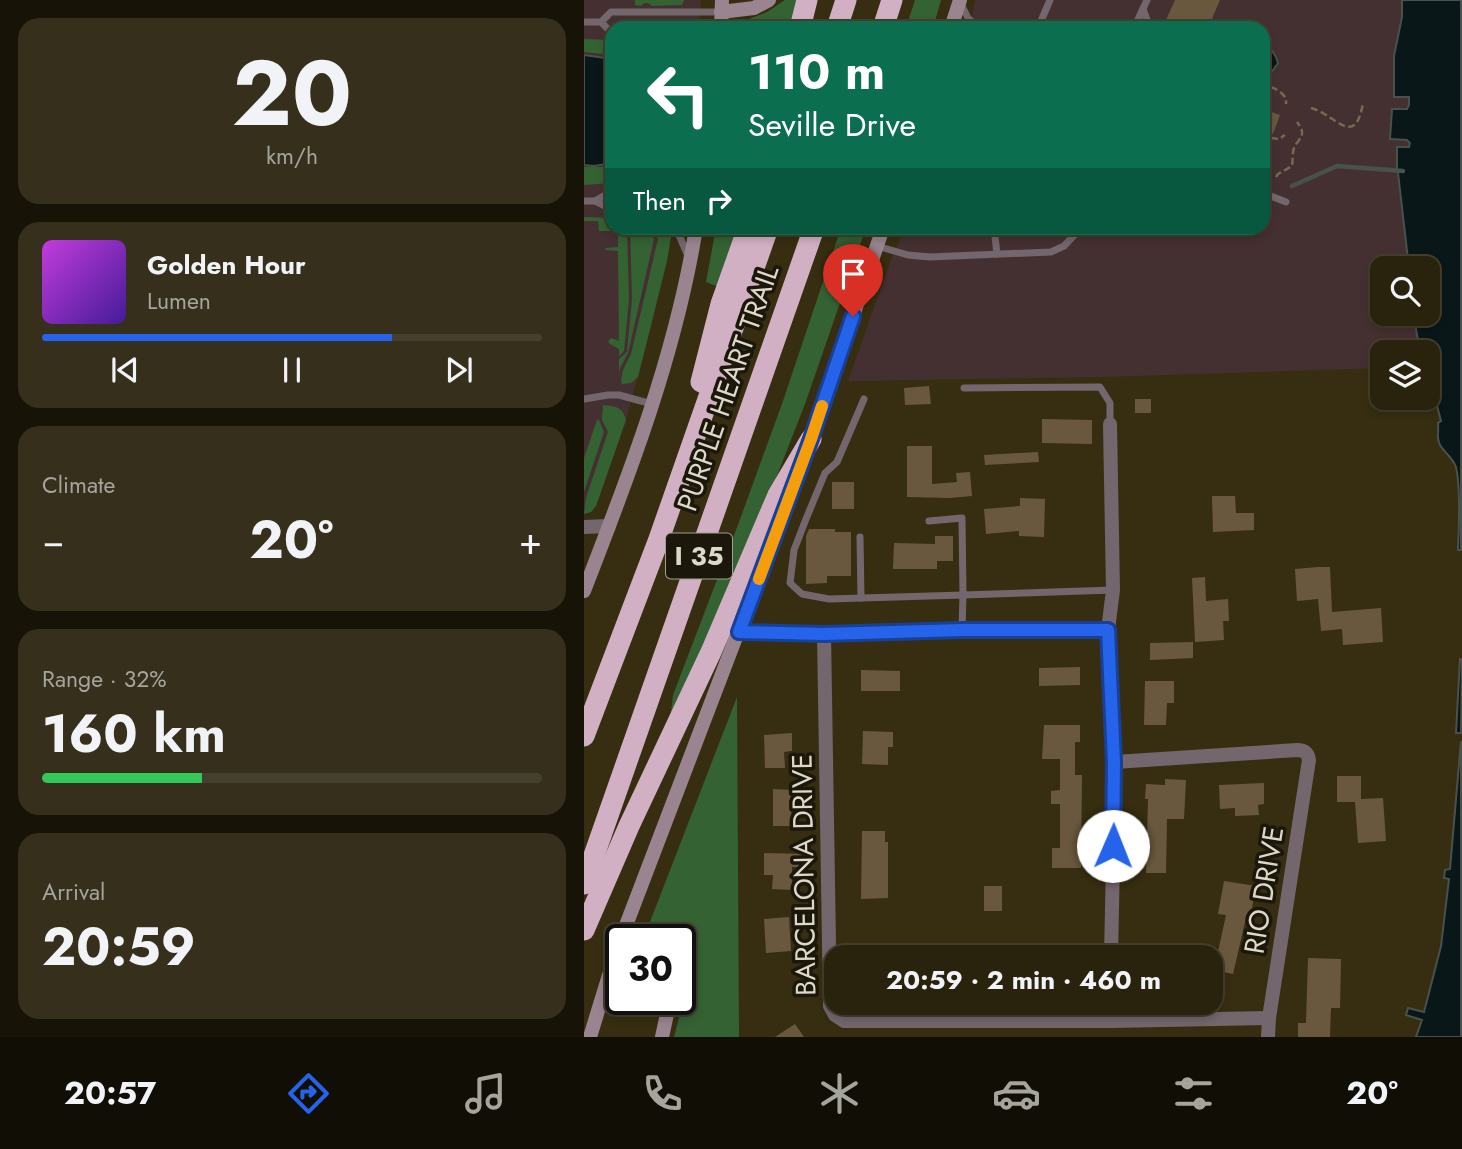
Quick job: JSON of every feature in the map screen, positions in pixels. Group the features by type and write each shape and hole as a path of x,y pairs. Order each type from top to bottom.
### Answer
{"highway":[{"path":"802,21 807,0"},
{"path":"839,21 846,0"},
{"path":"885,21 892,0"},
{"path":"659,539 721,304 746,235"},
{"name":"PURPLE HEART TRAIL","path":"584,736 659,539 766,235"},
{"name":"PURPLE HEART TRAIL","path":"584,884 812,235"},
{"path":"584,930 629,825 711,652 778,495 811,439"}],"main road":[{"path":"722,6 754,8 769,0"},
{"path":"953,21 960,0"},
{"path":"584,591 652,404 673,334 695,235"},
{"path":"627,924 811,439 881,235"},
{"path":"590,1037 605,997"},
{"path":"662,1037 667,1015"}],"street":[{"path":"1110,424 1113,590 1108,630 1114,762 1111,945"},
{"path":"584,527 609,526"},
{"path":"739,632 824,634 1108,630"},
{"name":"BARCELONA DRIVE","path":"824,634 830,1006 839,1019 1110,1021 1269,1018"},
{"name":"RIO DRIVE","path":"1114,762 1297,750 1305,752 1309,760 1268,1037"},
{"path":"1110,1015 1110,1021"}],"lane":[{"path":"960,0 964,14 970,21"},
{"path":"1041,21 1050,0"},
{"path":"1137,21 1145,4"},
{"path":"584,22 601,22 611,12 722,6"},
{"path":"601,22 605,26"},
{"path":"594,201 605,195"},
{"path":"1270,196 1286,202"},
{"path":"584,201 594,201 605,206"},
{"path":"680,235 690,262"},
{"path":"995,235 998,254"},
{"path":"877,246 908,255 930,257 1051,252 1064,246 1074,235"},
{"path":"964,388 1100,387 1110,403 1110,424"},
{"path":"584,399 619,395 652,404"},
{"path":"864,400 837,462 825,473 794,550 790,583 802,594 829,598 861,598 1113,590"},
{"path":"929,521 963,519 962,630"},
{"path":"860,537 861,598"}],"path":[{"path":"1271,87 1284,96 1286,104"},
{"path":"1311,108 1325,114 1339,125 1352,127 1359,120 1363,103"},
{"path":"1276,177 1292,166 1294,150 1302,135 1297,122"},
{"path":"1272,138 1279,139 1285,135"}],"shaded area":[{"path":"584,0 701,0 700,21 605,21 605,235 671,235 653,320 626,420 596,506 591,512 584,514"},
{"path":"975,0 1402,0 1402,17 1394,56 1394,97 1409,97 1409,105 1391,139 1407,140 1410,143 1409,147 1397,147 1397,171 1408,256 1370,256 1370,326 1415,326 1418,340 1370,340 1370,368 1102,377 848,381 902,235 1270,235 1270,21 971,21"},
{"path":"1402,0 1461,0 1461,550 1458,550 1458,476 1453,461 1442,448 1438,437 1438,423 1441,421 1438,410 1440,340 1418,340 1415,326 1440,326 1440,256 1408,256 1397,171 1397,147 1409,147 1410,143 1407,140 1390,139 1392,109 1407,109 1409,105 1409,97 1394,97 1394,56 1402,17"},
{"path":"1270,48 1276,57 1278,63 1270,74"},
{"path":"584,55 605,58 605,164 584,165"},
{"path":"1460,659 1461,733 1456,733"},
{"path":"1461,741 1461,1037 1416,1037 1422,1020 1406,1015 1408,1008 1424,1012 1441,946 1449,879 1444,878 1445,870 1450,869"}],"green space":[{"path":"635,0 684,0 682,5 652,6 644,3 641,6 635,5"},
{"path":"785,0 798,0 793,21 748,21"},
{"path":"915,0 941,0 935,21 908,21"},
{"path":"584,39 605,40 605,54 584,52"},
{"path":"584,167 605,167 605,184 584,185"},
{"path":"584,217 605,218 605,231 599,231 598,221 584,221"},
{"path":"618,235 627,235 629,299 624,351 619,356 619,349 608,342 611,338 619,341 618,251 605,250 618,247"},
{"path":"630,235 652,235 654,239 628,353 619,375 619,359 627,352 632,299"},
{"path":"656,235 671,235 667,261 638,377 631,383 622,384 623,370 631,354 658,239"},
{"path":"715,235 737,235 719,287 706,282"},
{"path":"839,235 864,235 805,404 753,537 673,713 673,695 783,401"},
{"path":"603,405 618,408 626,420 596,506 591,512 584,514 586,498 608,432 602,420"},
{"path":"597,420 604,432 584,492 584,458"},
{"path":"737,697 739,1037 674,1037 680,1015 696,1015 696,924 649,924"}],"building":[{"path":"1175,0 1220,0 1211,21 1166,20"},
{"path":"1270,111 1280,115 1273,134 1270,133"},
{"path":"929,386 931,404 905,405 904,388"},
{"path":"1135,399 1151,399 1151,413 1135,413"},
{"path":"1042,419 1092,420 1092,444 1042,443"},
{"path":"907,446 932,446 932,484 957,482 956,473 970,472 972,496 907,497"},
{"path":"1038,452 1039,462 985,465 984,455"},
{"path":"832,482 854,482 854,509 832,509"},
{"path":"1212,496 1235,496 1236,513 1254,513 1254,530 1213,532"},
{"path":"1020,498 1045,499 1044,537 1019,536 1019,531 986,534 984,509 1020,506"},
{"path":"809,529 851,532 851,576 827,576 827,583 806,584 806,536"},
{"path":"935,536 953,536 953,561 937,561 937,569 893,569 894,543 935,544"},
{"path":"1330,567 1332,612 1381,608 1383,642 1343,645 1342,629 1321,631 1318,599 1297,601 1295,569"},
{"path":"1205,577 1206,601 1228,599 1229,621 1223,621 1224,640 1195,642 1192,578"},
{"path":"1193,642 1193,658 1150,660 1150,643"},
{"path":"1080,667 1080,685 1039,686 1039,668"},
{"path":"861,670 900,671 900,691 861,691"},
{"path":"1145,681 1174,681 1174,703 1167,703 1166,725 1144,725"},
{"path":"1044,725 1080,725 1080,742 1075,742 1075,775 1082,775 1081,868 1052,868 1052,848 1060,848 1060,804 1051,804 1051,791 1060,790 1060,759 1042,759"},
{"path":"863,731 893,732 893,747 888,747 888,765 862,764"},
{"path":"792,733 792,751 784,752 785,768 765,768 764,735"},
{"path":"1337,776 1361,776 1361,799 1383,798 1386,841 1358,843 1355,802 1337,802"},
{"path":"1165,779 1186,780 1184,819 1167,819 1166,873 1146,873 1146,784 1165,785"},
{"path":"1264,783 1264,804 1258,805 1259,815 1235,816 1235,808 1220,809 1219,785"},
{"path":"773,789 792,790 791,826 773,826"},
{"path":"862,831 885,831 885,842 888,842 888,898 861,899"},
{"path":"764,853 807,854 806,867 792,867 792,890 772,889 773,875 764,875"},
{"path":"1224,881 1256,886 1250,919 1246,918 1233,974 1223,972 1223,945 1219,945 1226,915 1218,914"},
{"path":"984,886 1002,886 1002,911 984,911"},
{"path":"789,917 791,951 766,953 764,919"},
{"path":"1308,958 1341,959 1340,1008 1331,1008 1330,1037 1298,1037 1298,1023 1306,1023"},
{"path":"795,1024 804,1037 775,1037"}],"waterway":[{"path":"1292,186 1337,166 1403,171"}],"slow traffic":[{"path":"759,579 822,406"}],"route":[{"path":"853,316 811,439 739,632 824,634 1108,630 1114,762 1113,846"}]}
